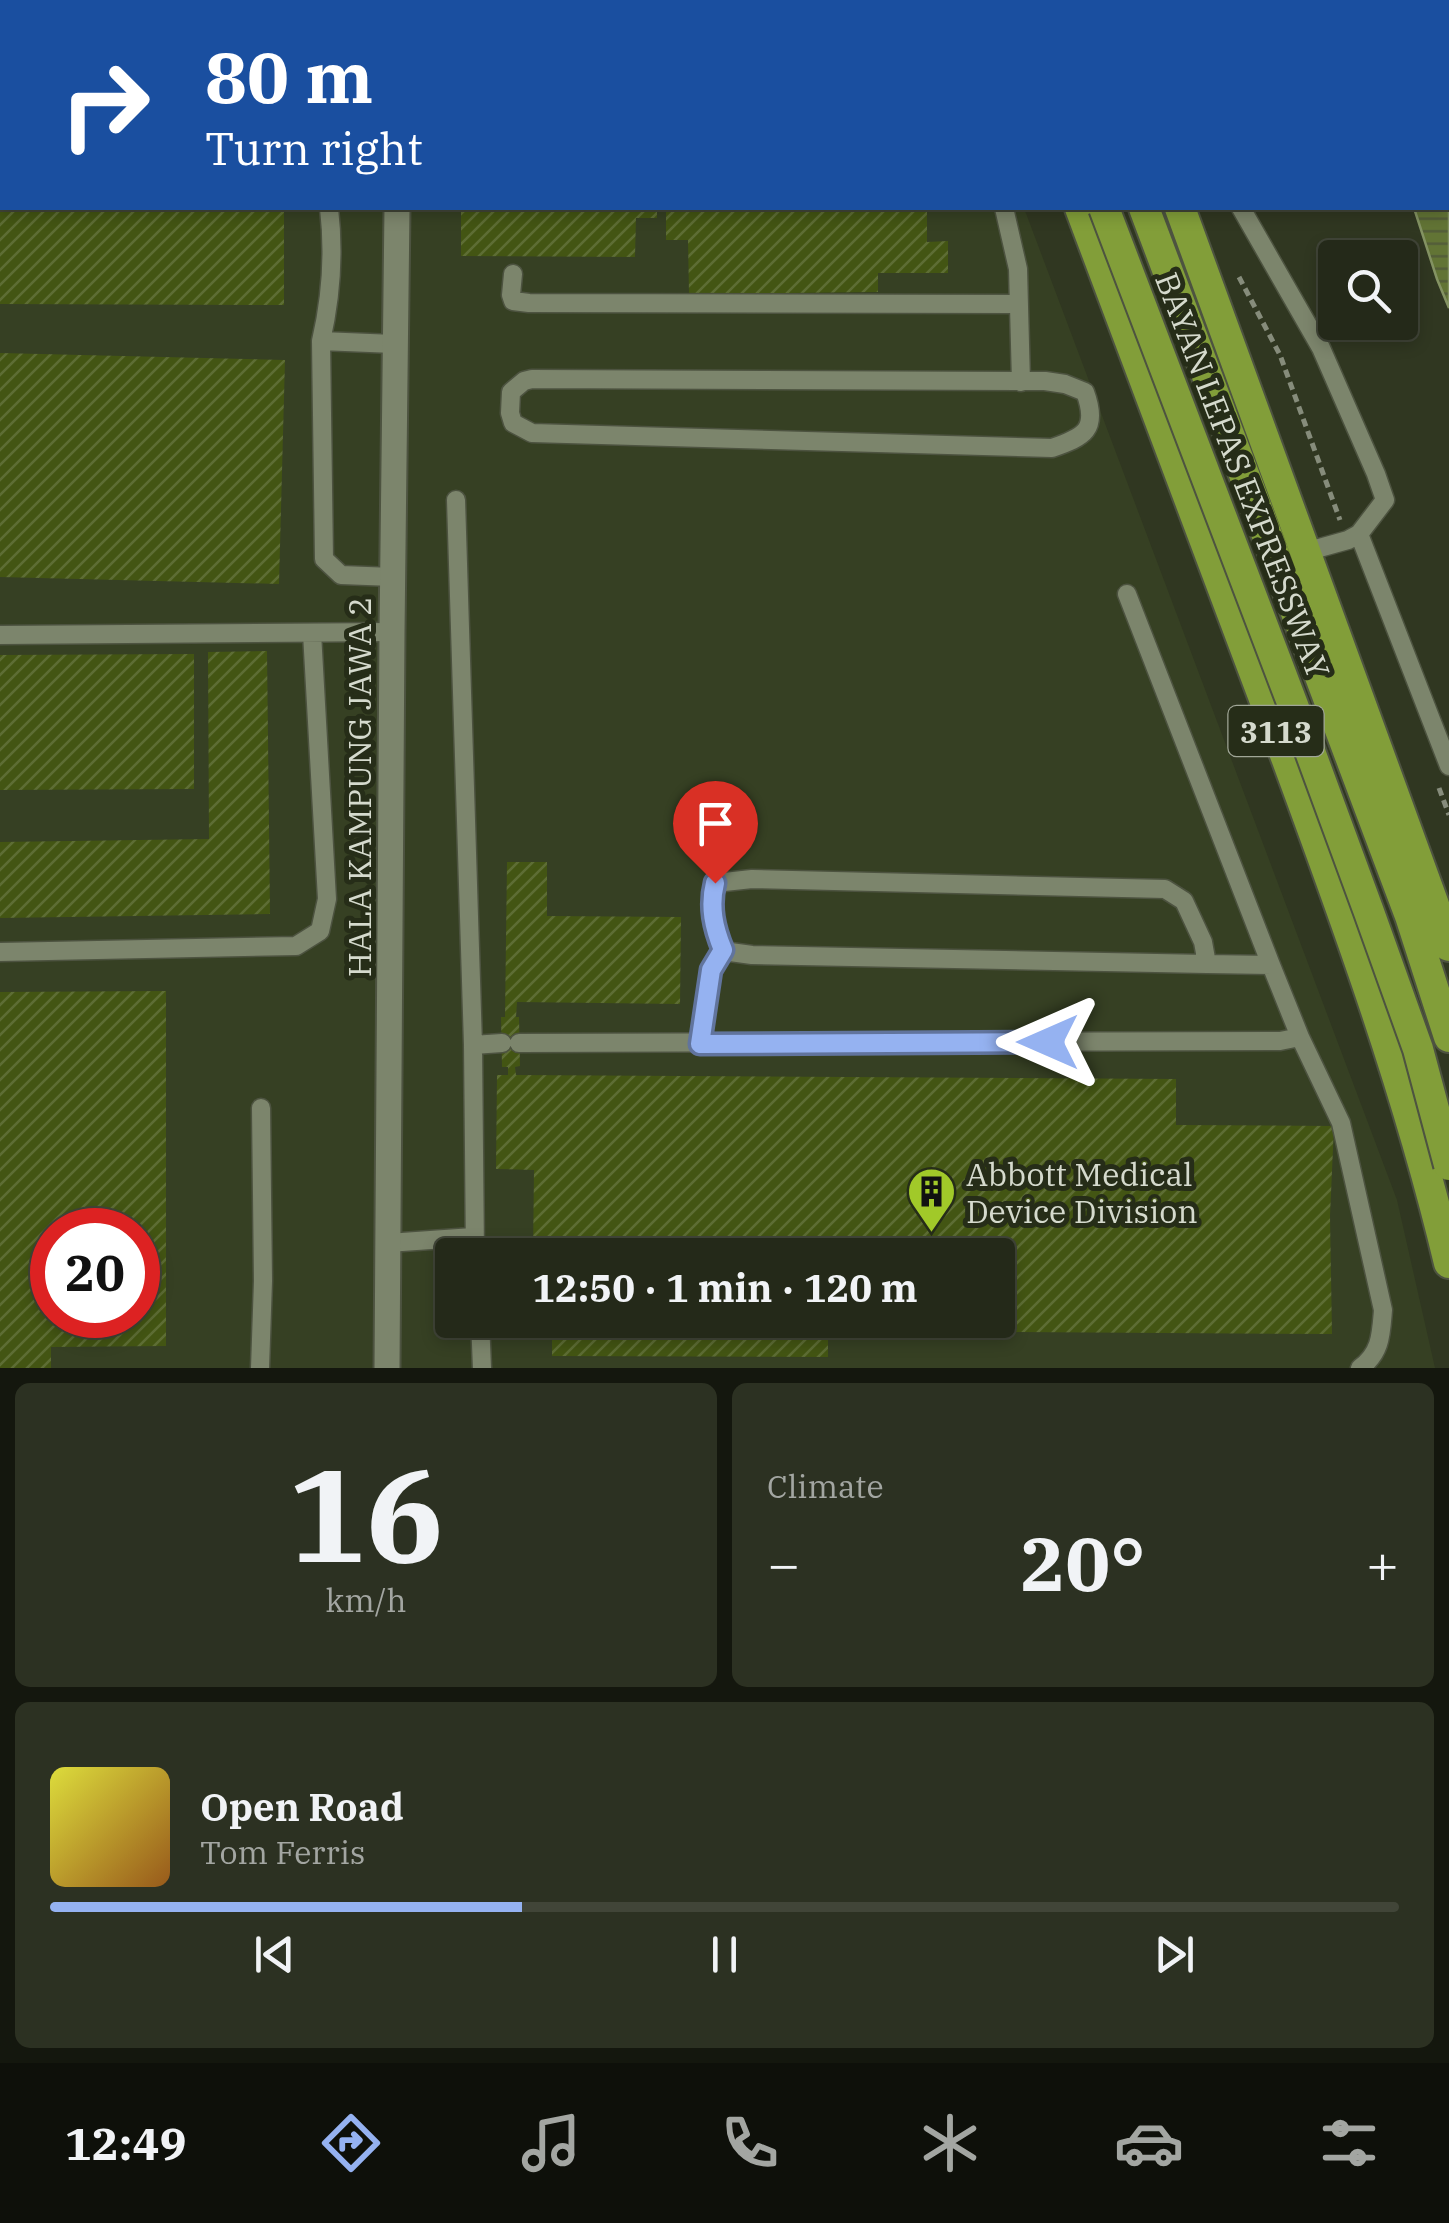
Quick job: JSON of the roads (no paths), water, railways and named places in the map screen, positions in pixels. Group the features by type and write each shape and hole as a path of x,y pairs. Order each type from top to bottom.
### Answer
{"highway":[{"name":"3113","path":"1081,210 1439,1173 1449,1263"},
{"name":"BAYAN LEPAS EXPRESSWAY","path":"1105,210 1300,722 1418,1049 1439,1173"},
{"name":"BAYAN LEPAS EXPRESSWAY","path":"1145,210 1410,916 1449,1037"},
{"name":"3113","path":"1181,210 1449,946"},
{"path":"1439,1173 1436,1157 1449,1139"}],"street":[{"name":"HALA KAMPUNG JAWA 2","path":"387,1368 397,210"}],"lane":[{"path":"329,210 332,238 321,342 324,559 341,575 393,576"},
{"path":"1004,210 1018,270 1021,382"},
{"path":"1242,210 1321,348 1385,500 1354,537 1305,552"},
{"path":"513,274 514,301 529,302 1019,304"},
{"path":"321,342 394,344"},
{"path":"532,379 1021,382 1066,384 1085,392 1090,422 1084,434 1052,448 532,433 514,422 510,413 511,392 532,379"},
{"path":"456,500 473,1045 474,1238"},
{"path":"1354,537 1442,772"},
{"path":"1127,594 1300,1037 1341,1123 1383,1310 1380,1341 1372,1360 1360,1368"},
{"path":"0,635 392,632"},
{"path":"0,952 296,946 320,931 328,899 312,633"},
{"path":"700,1044 711,970 723,950 712,916 715,883 752,879 1165,890 1184,902 1207,964"},
{"path":"723,950 752,954 1271,965"},
{"path":"473,1045 1280,1041 1300,1037"},
{"path":"260,1368 261,1108"},
{"path":"388,1242 435,1244"},
{"path":"481,1338 482,1368"}],"place":[{"name":"Abbott Medical Device Division","path":"931,1234"}]}
